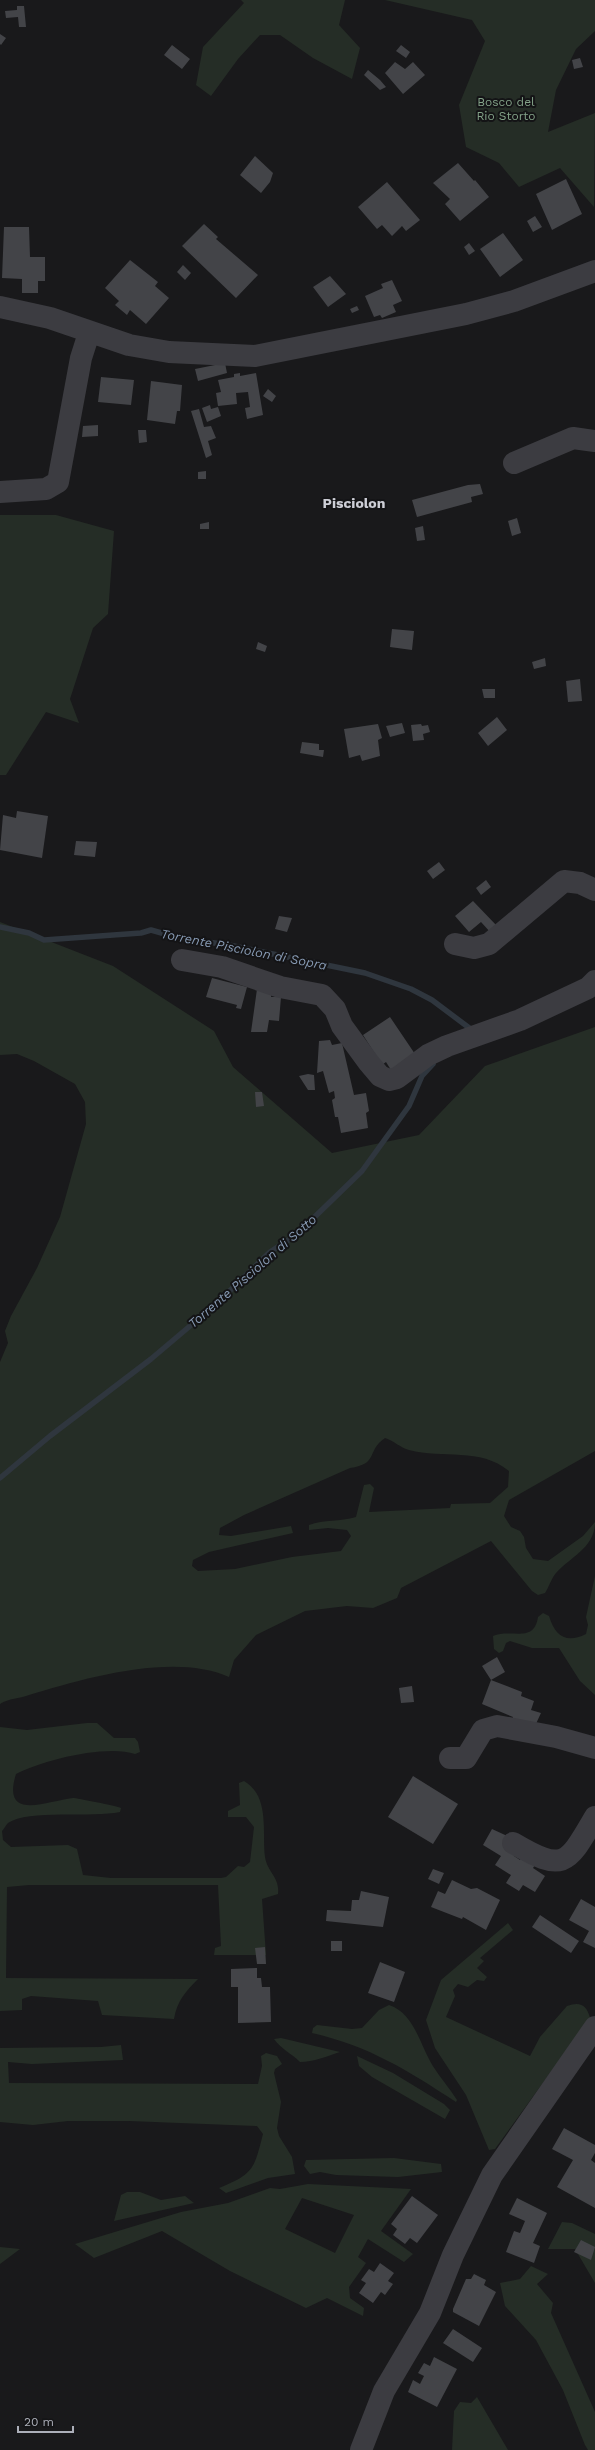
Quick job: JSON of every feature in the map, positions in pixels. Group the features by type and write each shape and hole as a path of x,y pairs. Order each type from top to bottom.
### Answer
{"street":[{"path":"0,307 50,318 89,333 129,345 169,352 255,356 466,314 514,301 595,271"},
{"path":"0,492 46,489 58,482 81,358 89,333"},
{"path":"514,463 573,438 595,441"},
{"path":"456,944 474,948 490,944 564,881 580,883 595,890"},
{"path":"182,960 222,967 280,987 322,995 335,1009 342,1026 369,1063 380,1076 389,1080 397,1078 428,1055 520,1020 588,988 595,981"},
{"path":"450,1758 466,1758 483,1730 497,1726 556,1737 595,1748"},
{"path":"513,1843 536,1857 555,1862 569,1857 595,1817"},
{"path":"361,2450 384,2391 430,2313 453,2255 492,2175 595,2027"}],"green space":[{"path":"241,0 345,0 339,25 360,48 352,79 313,58 280,35 260,35 238,59 211,96 196,85 203,47 244,3"},
{"name":"Bosco del Rio Storto","path":"385,0 595,0 595,31 576,49 556,90 548,132 595,113 594,207 560,168 519,187 499,163 466,147 459,105 485,41 472,20"},
{"path":"0,515 56,515 114,531 108,614 93,628 70,699 79,723 46,712 6,775 0,775"},
{"path":"0,922 113,966 214,1031 233,1067 332,1153 419,1135 485,1066 595,1027 595,1451 509,1500 504,1516 511,1527 520,1531 524,1537 526,1548 533,1559 548,1561 583,1536 595,1522 591,1539 581,1551 556,1573 545,1593 538,1595 532,1591 491,1541 401,1588 397,1598 373,1608 347,1606 305,1611 256,1635 234,1660 229,1677 207,1670 183,1667 156,1667 129,1670 51,1688 0,1704 0,1362 8,1343 5,1331 11,1316 37,1268 60,1217 86,1124 85,1102 75,1084 34,1061 17,1054 0,1055","holes":["385,1438 403,1448 422,1453 474,1456 486,1459 509,1471 508,1487 490,1503 451,1504 450,1508 369,1512 374,1488 370,1484 364,1485 356,1517 309,1525 309,1530 328,1528 347,1530 351,1536 341,1551 292,1557 235,1569 198,1571 192,1566 193,1560 209,1552 293,1533 291,1526 231,1536 219,1535 220,1528 244,1515 350,1468 365,1463 369,1460 379,1443"]},
{"path":"595,1576 595,1695 580,1681 559,1648 532,1648 510,1641 506,1643 503,1651 499,1653 494,1649 493,1636 507,1633 527,1633 536,1625 538,1617 543,1613 549,1616 554,1629 562,1636 573,1638 586,1634 588,1625 586,1617"},
{"path":"97,1723 114,1738 135,1738 138,1742 140,1752 135,1754 123,1751 92,1752 58,1759 27,1769 16,1774 13,1789 15,1798 21,1803 29,1805 76,1798 118,1807 121,1808 120,1812 108,1814 30,1816 17,1819 8,1823 2,1831 3,1840 11,1847 68,1845 77,1849 83,1875 111,1878 226,1877 238,1866 244,1867 250,1862 254,1827 246,1817 228,1817 228,1811 240,1805 239,1783 244,1781 258,1796 261,1805 266,1862 278,1888 278,1894 262,1899 266,1955 214,1955 215,1948 221,1946 218,1885 29,1885 7,1887 6,1978 198,1979 177,2007 174,2019 102,2015 98,2001 31,1996 22,1999 22,2010 0,2011 0,1727 27,1730"},
{"path":"508,1923 513,1930 480,1958 484,1961 477,1968 487,1977 484,1981 477,1980 468,1987 458,1984 453,1990 455,1996 446,2017 530,2056 540,2037 567,2006 576,2004 582,2005 587,2010 590,2018 495,2149 489,2150 466,2095 435,2048 426,2020 441,1980"},
{"path":"389,2005 404,2014 410,2021 430,2061 457,2100 456,2102 387,2060 333,2038 312,2033 313,2028 317,2025 352,2029 362,2028 379,2010"},
{"path":"281,2038 340,2052 315,2060 300,2062 280,2046 274,2039"},
{"path":"121,2045 123,2060 32,2064 8,2062 9,2083 258,2084 262,2066 261,2056 266,2053 277,2056 282,2064 275,2069 274,2073 281,2102 277,2128 279,2136 292,2157 295,2174 268,2178 226,2193 219,2188 239,2179 251,2169 263,2134 257,2126 129,2121 68,2121 33,2125 0,2122 0,2048 101,2047"},
{"path":"357,2056 393,2073 444,2104 450,2110 445,2119 372,2077 359,2066"},
{"path":"394,2158 441,2164 442,2172 398,2177 336,2175 320,2172 310,2174 304,2166 306,2160"},
{"path":"308,2184 411,2189 381,2231 413,2254 404,2262 368,2239 358,2257 366,2263 349,2287 350,2298 364,2308 363,2316 327,2298 306,2308 230,2271 162,2231 94,2258 75,2244 181,2212 228,2203 270,2188 280,2189","holes":["302,2198 354,2215 335,2253 285,2229"]},
{"path":"127,2192 140,2192 161,2200 185,2196 194,2203 114,2221 121,2195"},
{"path":"562,2222 572,2223 595,2234 595,2283 575,2249 548,2249"},
{"path":"0,2247 20,2249 0,2264"},
{"path":"531,2266 548,2274 537,2284 553,2303 551,2313 595,2412 595,2450 588,2450 585,2445 563,2390 536,2340 505,2306 500,2283 520,2279"},
{"path":"477,2397 508,2450 452,2450 454,2411 460,2402 471,2403"}],"building":[{"path":"17,6 24,6 26,27 19,27 18,17 6,18 5,11 17,10"},
{"path":"0,34 6,38 1,45 0,44"},
{"path":"172,45 190,59 182,69 164,55"},
{"path":"401,45 410,52 406,58 396,51"},
{"path":"580,58 583,67 574,69 572,60"},
{"path":"395,62 405,69 413,62 425,75 403,94 385,73"},
{"path":"368,70 386,87 380,90 364,75"},
{"path":"255,156 273,173 270,182 261,193 240,175"},
{"path":"458,163 489,197 460,221 445,204 450,199 433,183"},
{"path":"566,179 582,214 552,230 536,194"},
{"path":"387,182 420,220 406,231 402,226 392,236 382,225 377,229 358,207"},
{"path":"535,216 542,227 533,232 527,221"},
{"path":"204,224 218,237 216,239 258,275 236,298 182,246"},
{"path":"4,227 29,227 30,257 45,257 45,281 38,281 38,293 22,293 22,279 2,278"},
{"path":"503,233 523,260 500,277 480,249"},
{"path":"469,243 475,251 469,255 464,247"},
{"path":"130,260 158,282 155,286 169,298 146,324 130,310 127,315 115,305 119,301 105,288"},
{"path":"183,265 191,273 185,280 177,272"},
{"path":"330,276 346,294 328,307 313,287"},
{"path":"392,280 402,301 393,305 396,312 382,318 380,315 374,317 365,296 383,288 381,284"},
{"path":"357,306 359,310 352,313 350,309"},
{"path":"225,363 227,373 198,381 195,369"},
{"path":"240,373 240,376 256,373 263,415 247,419 245,408 250,407 248,392 236,393 237,404 218,406 216,393 221,392 218,380 234,377 234,374"},
{"path":"101,377 134,380 131,405 98,402"},
{"path":"151,381 182,385 180,411 177,411 175,424 147,420"},
{"path":"268,389 276,396 272,402 263,396"},
{"path":"210,405 211,409 218,407 221,416 207,422 202,408"},
{"path":"199,409 204,427 211,426 216,438 208,441 212,455 206,458 191,411"},
{"path":"98,425 98,436 82,437 83,426"},
{"path":"138,430 146,430 147,442 139,443"},
{"path":"206,471 206,479 198,479 198,472"},
{"path":"480,484 483,494 471,497 472,502 417,517 412,500 468,485"},
{"path":"517,518 521,533 512,536 508,521"},
{"path":"209,522 209,529 200,529 200,524"},
{"path":"423,526 425,540 417,541 415,528"},
{"path":"392,629 414,631 412,650 390,647"},
{"path":"258,642 267,646 265,652 256,649"},
{"path":"545,658 546,666 534,669 532,662"},
{"path":"580,679 582,701 568,702 566,681"},
{"path":"482,689 495,689 495,698 484,698"},
{"path":"497,717 507,730 488,746 478,733"},
{"path":"402,723 405,733 390,737 386,726"},
{"path":"378,724 382,738 378,740 380,756 362,761 360,755 349,758 344,729"},
{"path":"421,724 422,726 428,725 430,732 423,734 424,740 413,741 411,725"},
{"path":"302,742 319,744 319,750 324,750 323,757 300,753"},
{"path":"17,811 48,816 42,858 0,850 3,815 16,818"},
{"path":"76,841 97,842 95,857 74,855"},
{"path":"439,862 445,870 433,879 427,871"},
{"path":"486,880 491,887 481,895 476,888"},
{"path":"473,901 497,926 491,933 481,922 469,932 455,916"},
{"path":"279,916 292,918 287,932 275,929"},
{"path":"212,978 247,987 241,1009 236,1008 237,1005 206,997"},
{"path":"257,989 272,990 271,997 281,997 279,1021 269,1020 267,1032 251,1032"},
{"path":"390,1017 415,1054 391,1070 386,1062 382,1065 363,1035"},
{"path":"330,1040 332,1045 342,1043 354,1095 366,1093 369,1111 366,1113 368,1128 341,1133 338,1117 335,1117 332,1100 335,1098 334,1091 329,1093 323,1071 317,1073 319,1041"},
{"path":"308,1074 314,1075 315,1090 308,1090 299,1076"},
{"path":"255,1092 262,1092 264,1106 256,1107"},
{"path":"497,1657 505,1672 491,1680 482,1666"},
{"path":"491,1680 522,1692 521,1696 534,1701 531,1710 541,1713 534,1728 511,1722 513,1717 482,1704"},
{"path":"412,1686 414,1702 401,1703 399,1688"},
{"path":"413,1776 458,1804 433,1844 388,1817"},
{"path":"492,1829 514,1839 517,1852 514,1856 520,1860 521,1857 535,1865 533,1868 545,1876 535,1892 523,1885 519,1891 506,1883 511,1875 495,1865 501,1856 483,1845"},
{"path":"433,1869 444,1873 439,1884 428,1879"},
{"path":"452,1880 471,1889 477,1888 500,1900 486,1930 463,1917 462,1919 431,1907 438,1891 445,1894"},
{"path":"361,1891 389,1897 383,1927 326,1921 327,1910 351,1911 352,1900 359,1900"},
{"path":"581,1899 595,1907 595,1948 583,1942 589,1931 569,1920"},
{"path":"540,1915 579,1941 571,1953 532,1927"},
{"path":"331,1941 342,1941 342,1951 331,1951"},
{"path":"265,1947 266,1964 257,1964 255,1948"},
{"path":"380,1962 405,1972 394,2002 368,1993"},
{"path":"257,1968 257,1978 261,1978 262,1987 270,1987 271,2022 238,2023 238,1987 231,1987 231,1969"},
{"path":"564,2128 595,2145 595,2153 591,2160 595,2163 595,2208 557,2187 573,2160 552,2149"},
{"path":"412,2196 438,2215 417,2243 410,2238 405,2244 393,2235 397,2229 391,2224"},
{"path":"517,2198 547,2213 533,2243 540,2246 534,2263 506,2252 514,2231 520,2233 525,2221 509,2214"},
{"path":"581,2240 595,2247 591,2260 574,2252"},
{"path":"380,2263 394,2273 388,2281 393,2284 385,2295 381,2292 373,2303 359,2293 366,2283 361,2280 369,2269 374,2272"},
{"path":"474,2274 486,2280 484,2285 496,2292 479,2326 453,2312 466,2279 471,2279"},
{"path":"453,2329 482,2348 473,2362 443,2343"},
{"path":"434,2357 457,2369 437,2407 408,2392 413,2380 420,2384 424,2376 418,2373 424,2363 430,2366"}],"waterway":[{"name":"Torrente Pisciolon di Sopra","path":"0,927 29,933 44,940 141,933 151,930 179,938 229,945 365,973 411,989 432,1000 472,1030"},
{"name":"Torrente Pisciolon di Sotto","path":"0,1478 50,1436 151,1359 216,1304 270,1252 296,1235 362,1171 409,1106 422,1076 433,1064"}],"district":[{"name":"Pisciolon","path":"354,503"}]}
